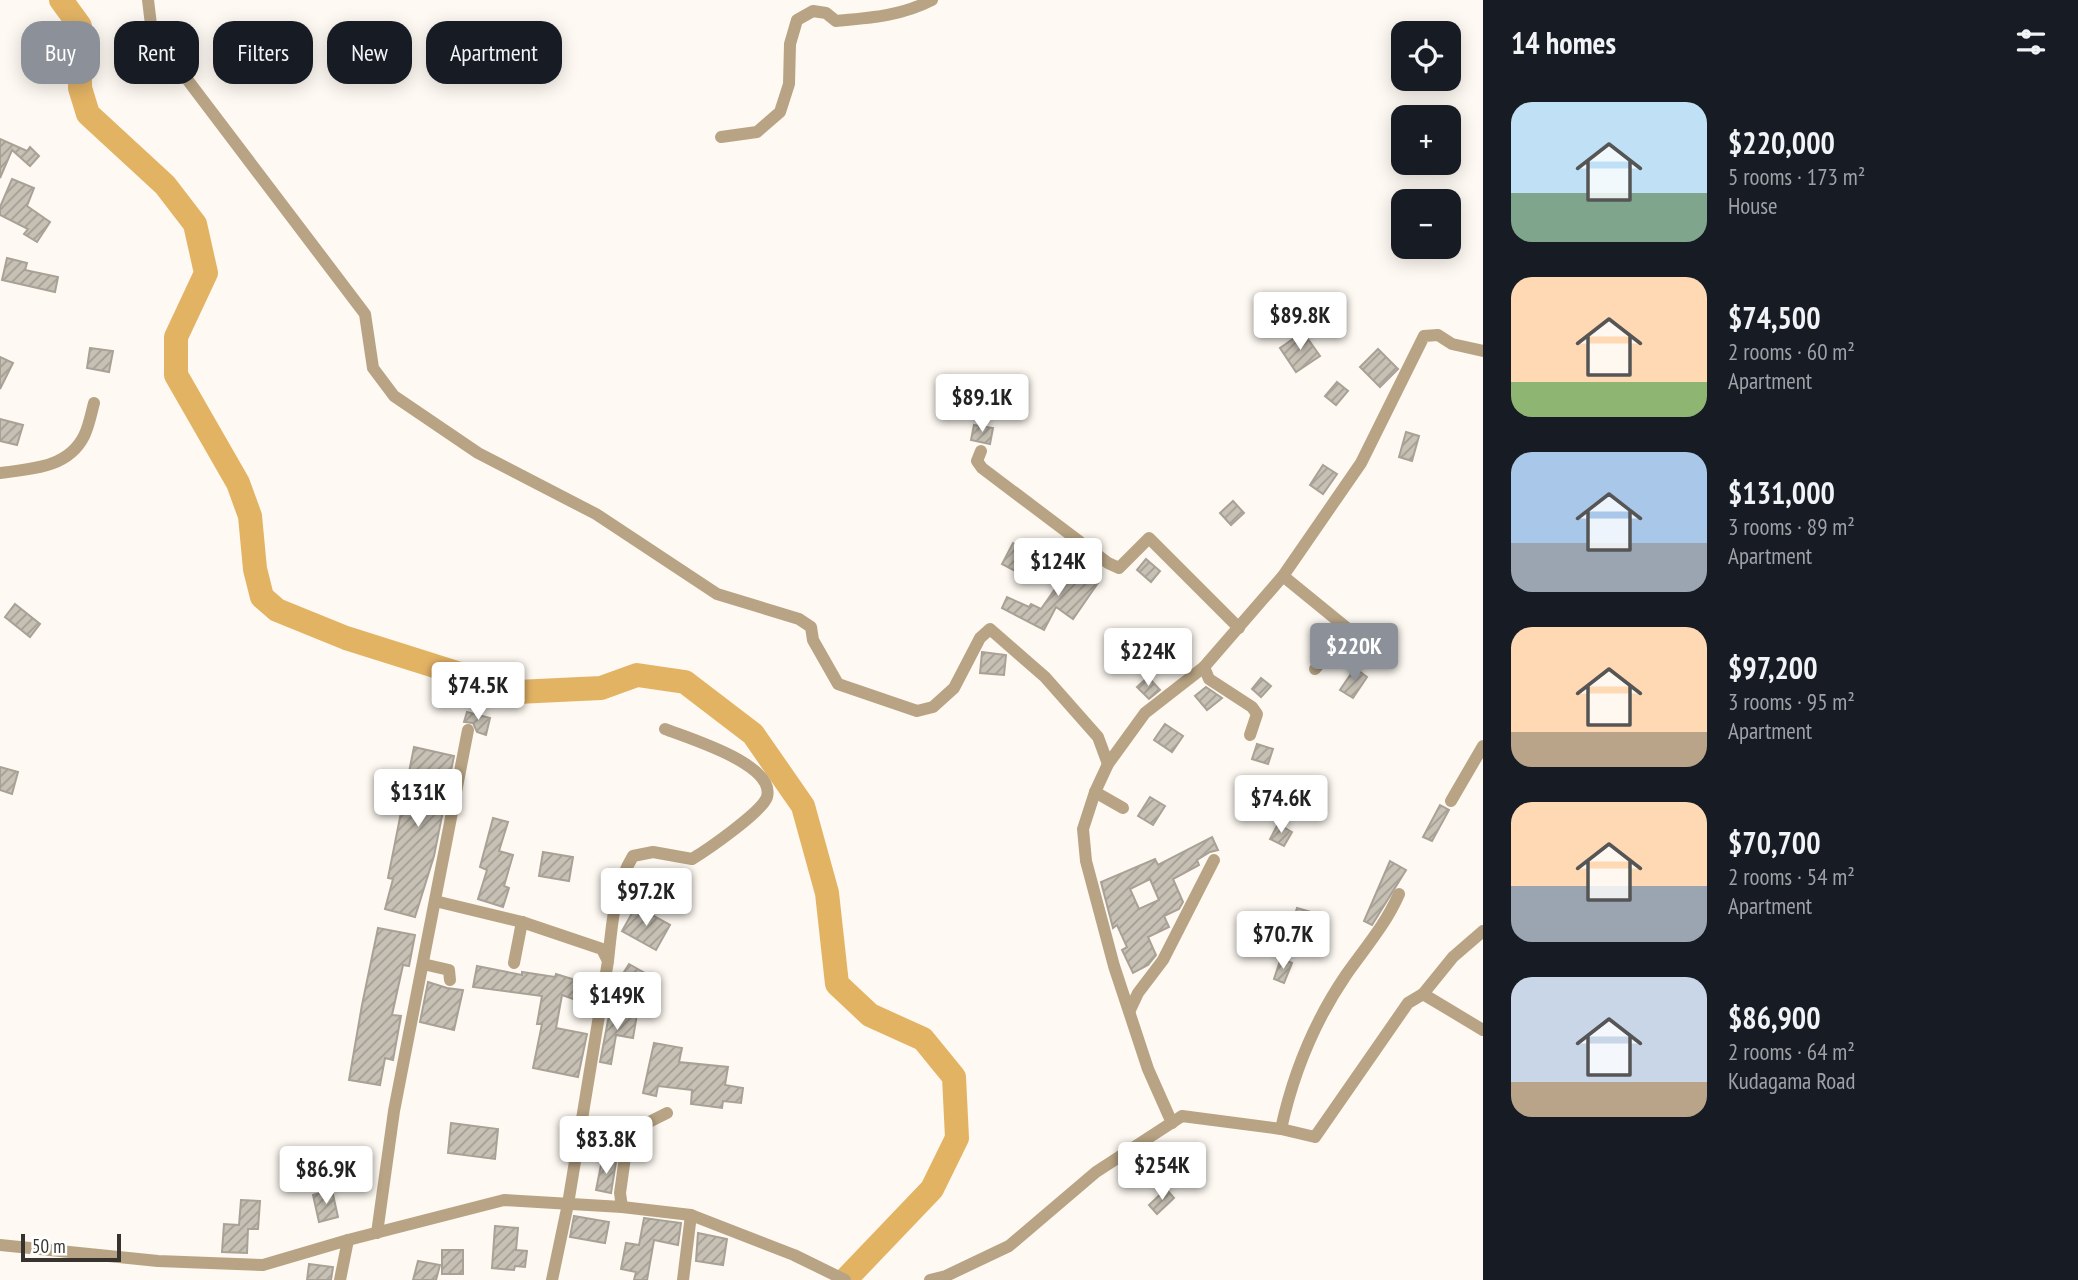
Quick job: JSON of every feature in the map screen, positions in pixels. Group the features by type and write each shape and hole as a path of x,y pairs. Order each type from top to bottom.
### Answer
{"street":[{"path":"148,0 152,33 365,314 373,368 394,396 478,453 596,514 717,594 799,619 811,627 813,640 838,684 917,711 933,708 954,688 980,638 990,629 1045,677 1098,737 1108,764"},
{"path":"721,137 757,132 780,112 789,85 790,44 797,20 813,11 826,13 836,21 882,17 914,9 932,0"},
{"path":"1172,1123 1148,1069 1114,966 1086,861 1083,829 1095,792 1108,764 1145,713 1204,667 1283,576 1361,463 1424,336 1438,335 1452,344 1483,351"},
{"path":"0,473 35,469 63,460 83,437 94,404"},
{"path":"981,451 977,461 982,468 1108,564 1119,568 1149,538 1239,628"},
{"path":"1283,576 1348,629 1315,670"},
{"path":"1204,667 1209,680 1252,708 1257,715 1250,735"},
{"path":"552,1280 568,1203 622,873 633,856 653,852 692,859 758,810 767,797 766,785 758,773 742,761 664,729"},
{"path":"377,1233 394,1111 468,730"},
{"path":"1451,801 1483,746"},
{"path":"1095,792 1123,808"},
{"path":"1129,1010 1138,993 1163,960 1214,860"},
{"path":"1281,1129 1287,1100 1308,1040 1345,977 1389,916 1399,894"},
{"path":"435,901 522,922 602,949 608,961"},
{"path":"513,963 522,922"},
{"path":"929,1280 946,1276 1009,1246 1096,1172 1182,1116 1281,1129 1315,1137 1408,1003 1423,994 1453,957 1483,930"},
{"path":"423,964 449,970 450,980"},
{"path":"1423,994 1483,1030"},
{"path":"622,1207 620,1193 627,1143 647,1123 667,1113"},
{"path":"0,1245 158,1261 263,1265 504,1200 622,1207 691,1215 794,1255 845,1280"},
{"path":"683,1280 691,1215"},
{"path":"340,1280 348,1240"}],"building":[{"path":"0,139 27,151 30,147 39,156 30,166 12,150 0,178"},
{"path":"12,179 34,188 27,206 50,222 37,242 24,234 28,229 0,215 0,207"},
{"path":"7,258 27,263 25,270 58,277 55,292 2,280"},
{"path":"1303,332 1320,356 1296,372 1280,348"},
{"path":"90,348 113,351 109,372 87,368"},
{"path":"1378,349 1398,369 1380,387 1360,367"},
{"path":"0,357 13,363 0,389"},
{"path":"1337,382 1348,391 1336,405 1325,396"},
{"path":"0,419 23,425 17,445 0,441"},
{"path":"974,425 993,428 990,444 971,440"},
{"path":"1406,432 1419,436 1412,461 1399,457"},
{"path":"1323,465 1337,474 1323,494 1310,485"},
{"path":"1233,501 1244,513 1231,525 1220,513"},
{"path":"1013,543 1031,553 1019,573 1002,564"},
{"path":"1146,559 1160,571 1151,582 1137,570"},
{"path":"1074,562 1100,580 1073,619 1056,607 1044,630 1002,608 1007,597 1029,607 1031,604 1041,609"},
{"path":"15,604 40,624 30,637 5,617"},
{"path":"982,652 1006,655 1004,675 980,673"},
{"path":"1355,668 1367,677 1353,698 1340,690"},
{"path":"1148,677 1160,690 1149,699 1137,687"},
{"path":"1261,678 1271,686 1261,697 1252,689"},
{"path":"1206,687 1222,698 1207,710 1195,696"},
{"path":"467,712 490,718 486,735 477,732 473,723 464,722"},
{"path":"1165,724 1183,736 1172,752 1154,740"},
{"path":"1257,744 1273,749 1268,764 1252,759"},
{"path":"414,747 454,756 434,856 415,917 385,909 393,879 388,878"},
{"path":"0,767 18,772 12,794 0,790"},
{"path":"1150,797 1165,806 1153,825 1138,816"},
{"path":"1440,805 1449,810 1432,841 1423,837"},
{"path":"493,818 508,822 499,851 513,855 504,886 509,888 503,907 478,899 487,870 480,867"},
{"path":"1278,824 1292,832 1284,846 1270,839"},
{"path":"1212,837 1218,850 1197,860 1199,865 1173,879 1183,902 1179,909 1164,916 1169,927 1148,937 1156,955 1148,965 1133,973 1122,950 1127,947 1117,925 1113,928 1101,882 1155,859 1158,865","holes":["1150,879 1159,900 1139,909 1130,889"]},
{"path":"543,852 573,857 569,881 539,876"},
{"path":"1390,861 1406,870 1372,925 1364,921"},
{"path":"636,906 670,925 656,950 622,931"},
{"path":"1297,908 1321,915 1316,931 1292,924"},
{"path":"378,928 415,935 409,966 403,965 392,1015 401,1016 393,1060 385,1058 380,1085 349,1080"},
{"path":"1281,958 1292,963 1284,983 1274,979"},
{"path":"629,964 652,977 642,994 619,980"},
{"path":"477,966 522,975 522,972 555,977 556,974 585,983 579,1001 562,995 556,1028 587,1034 578,1077 533,1068 542,1024 537,1024 542,996 473,987"},
{"path":"428,982 463,990 454,1030 420,1022"},
{"path":"610,1010 637,1014 633,1038 616,1035 611,1064 600,1062"},
{"path":"654,1043 682,1048 679,1062 728,1067 725,1085 743,1088 741,1103 723,1101 722,1108 691,1104 692,1090 658,1086 656,1096 643,1093"},
{"path":"451,1123 498,1129 495,1159 448,1153"},
{"path":"602,1160 616,1162 611,1193 596,1190"},
{"path":"340,1171 343,1185 326,1188 324,1174"},
{"path":"1166,1189 1174,1198 1157,1214 1149,1205"},
{"path":"332,1190 338,1217 319,1222 313,1195"},
{"path":"241,1200 260,1201 258,1229 248,1229 247,1253 222,1252 224,1224 239,1225"},
{"path":"574,1216 609,1222 605,1243 570,1237"},
{"path":"644,1218 681,1223 678,1245 654,1240 647,1280 634,1280 636,1272 621,1269 626,1243 639,1245"},
{"path":"495,1226 518,1228 516,1250 527,1251 525,1267 515,1266 514,1270 492,1268"},
{"path":"698,1233 727,1239 723,1265 696,1261"},
{"path":"442,1250 463,1250 463,1274 442,1274"},
{"path":"418,1261 440,1265 436,1280 413,1280"},
{"path":"309,1264 333,1267 331,1280 307,1280"}],"waterway":[{"path":"61,0 80,26 80,88 88,114 165,185 195,224 206,273 176,337 176,375 238,483 250,516 255,569 262,597 277,610 346,638 517,692 601,688 637,675 685,682 753,734 803,806 827,893 837,984 870,1015 923,1039 954,1077 957,1138 932,1189 845,1280"}]}
